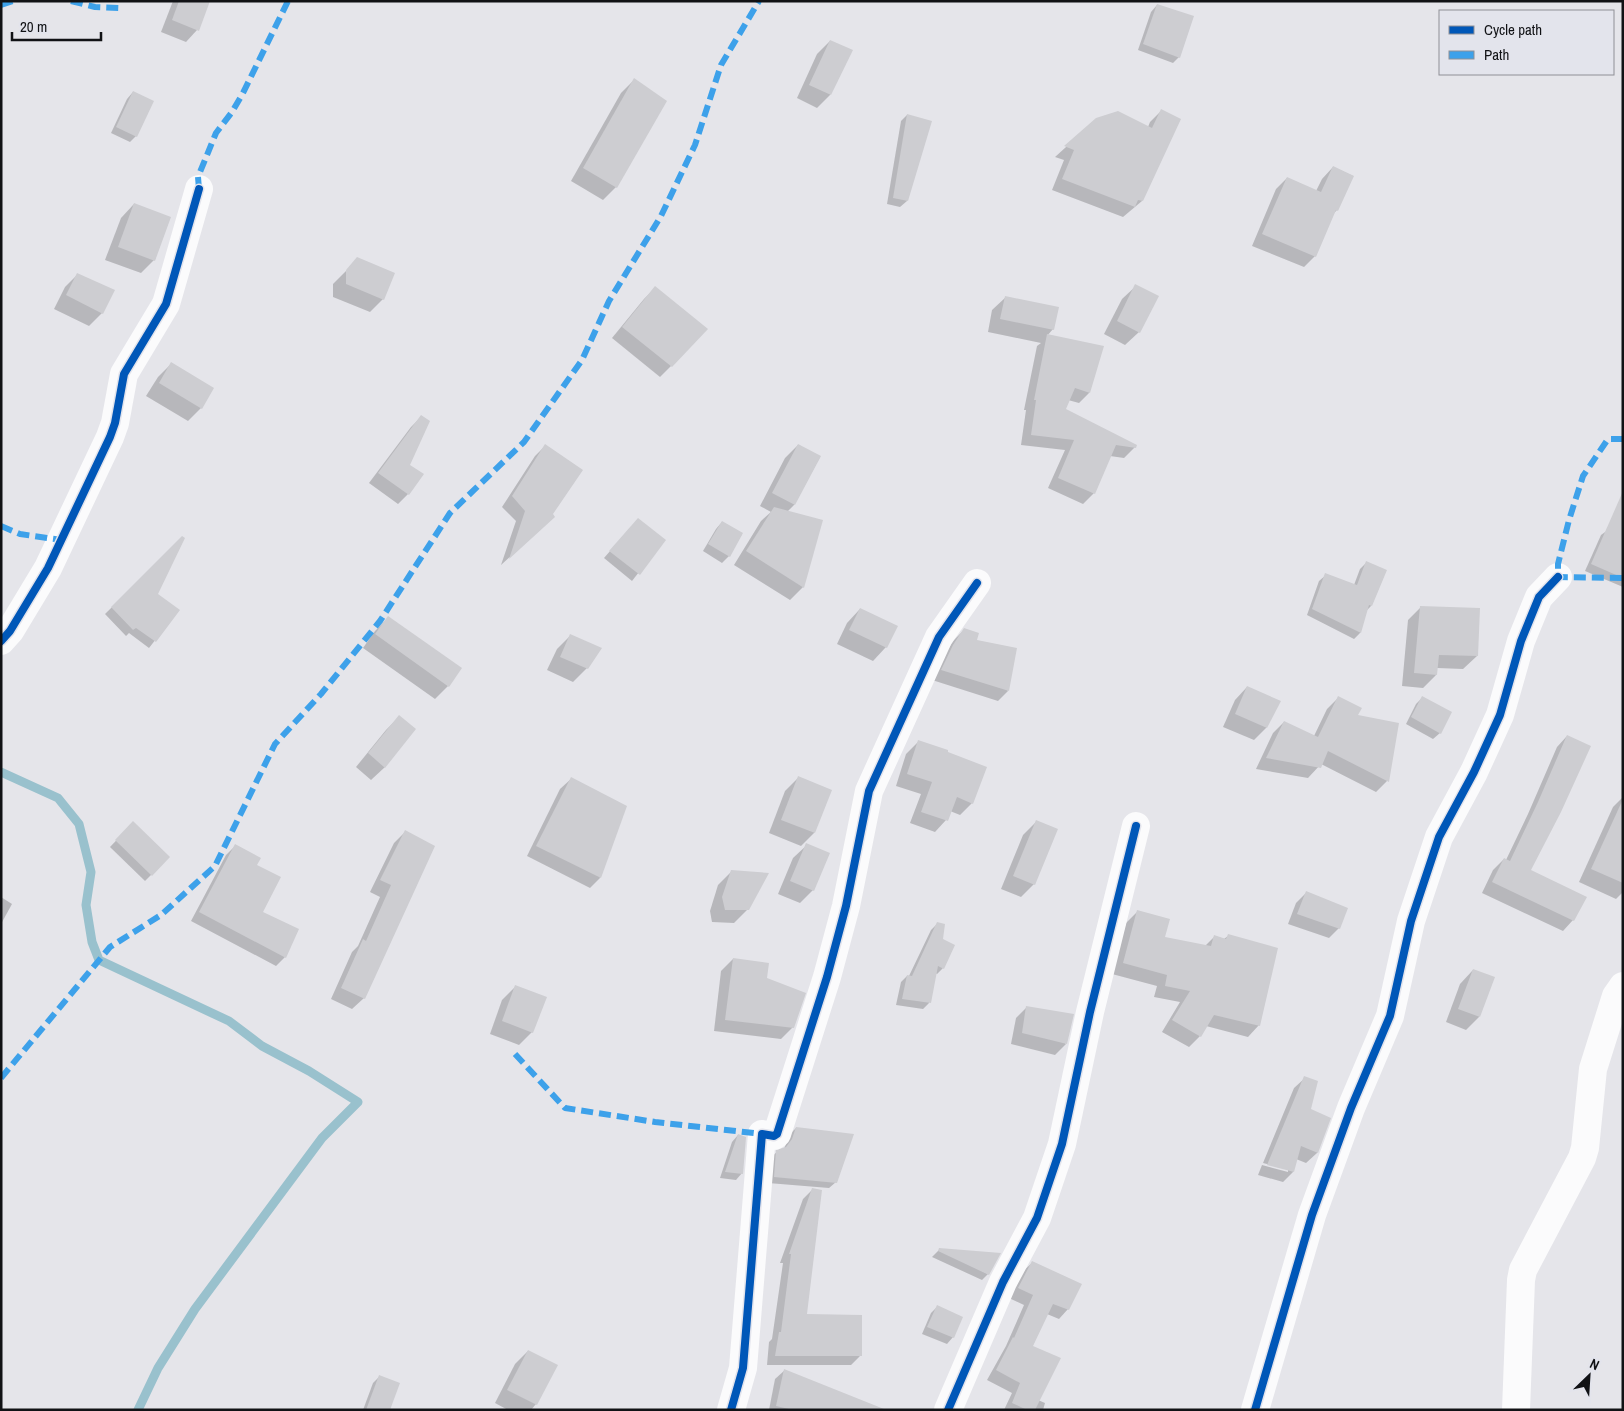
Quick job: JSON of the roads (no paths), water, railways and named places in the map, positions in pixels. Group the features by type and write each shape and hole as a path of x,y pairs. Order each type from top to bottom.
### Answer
{"street":[{"path":"1,641 10,631 48,568 110,437 115,423 124,374 166,304 199,189"},
{"path":"1255,1410 1312,1215 1351,1108 1390,1016 1411,921 1439,837 1474,772 1500,715 1521,642 1539,597 1558,577"},
{"path":"731,1410 743,1368 762,1134 774,1136 777,1134 827,977 846,906 869,791 943,629 977,583"},
{"path":"948,1410 1003,1282 1037,1218 1062,1144 1090,1012 1136,826"},
{"path":"1516,1410 1523,1270 1582,1158 1585,1148 1593,1069 1616,996 1623,986"}],"waterway":[{"path":"1,772 58,798 79,824 91,872 86,905 92,942 99,960 229,1021 262,1046 309,1071 358,1102 322,1138 195,1309 158,1368 138,1410"}]}
